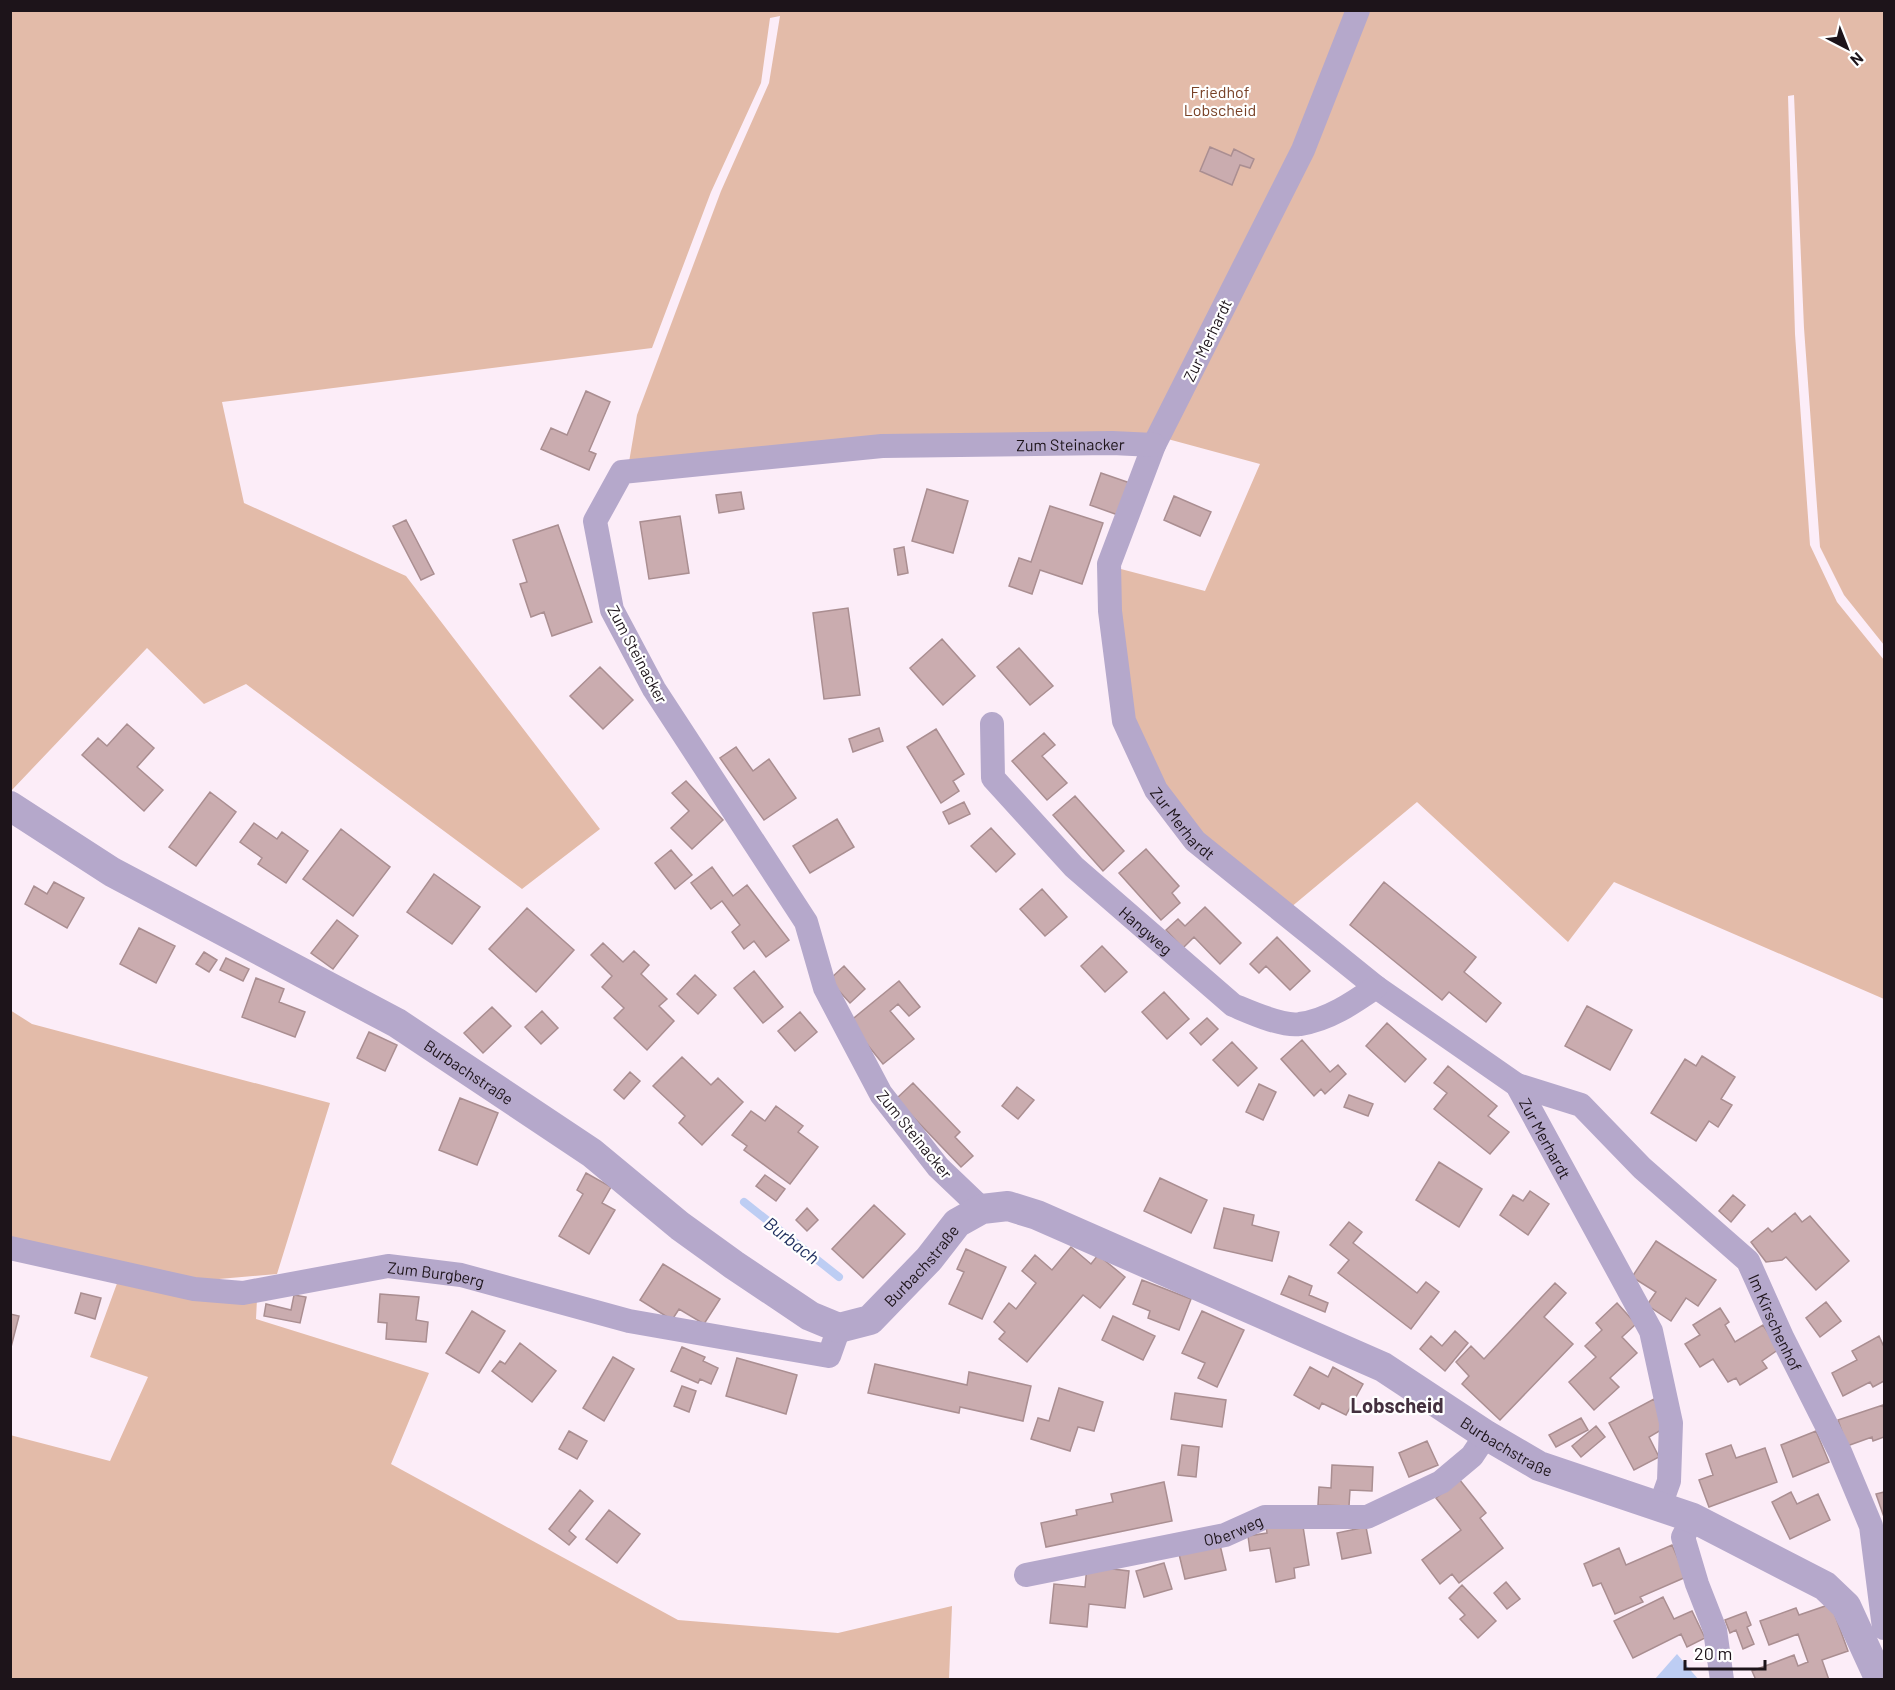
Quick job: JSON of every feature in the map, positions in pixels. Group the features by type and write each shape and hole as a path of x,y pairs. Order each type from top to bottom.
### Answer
{"street":[{"name":"Zur Merhardt","path":"1358,10 1303,150 1154,445 1108,564 1110,610 1124,721 1156,790 1195,841 1376,987 1517,1085 1651,1331 1671,1423 1669,1481 1660,1506"},
{"name":"Zum Steinacker","path":"982,1209 938,1167 880,1094 825,988 806,922 654,689 612,610 595,521 622,472 882,446 1112,443 1154,445"},
{"name":"Hangweg","path":"992,724 993,778 1074,867 1233,1005 1262,1017 1299,1024 1343,1010 1376,987"},
{"name":"Burbachstraße","path":"10,806 112,872 397,1023 592,1153 680,1226 810,1316 839,1328 870,1320 929,1259 957,1223 982,1209 1008,1206 1037,1215 1383,1367 1486,1435 1539,1466 1693,1518 1825,1586 1846,1606 1881,1672"},
{"name":"Im Kirschenhof","path":"1517,1085 1581,1105 1642,1168 1748,1261 1782,1337 1840,1452 1871,1526 1884,1628"},
{"name":"Zum Burgberg","path":"10,1248 194,1289 243,1293 388,1266 460,1275 629,1321 829,1356 839,1328"},
{"name":"Oberweg","path":"1026,1575 1225,1535 1265,1517 1367,1517 1441,1482 1472,1456 1486,1435"},
{"path":"1693,1518 1683,1537 1697,1584 1715,1630 1722,1680"}],"green space":[{"name":"Friedhof Lobscheid","path":"10,11 1353,11 1290,156 1152,440 628,468 637,415 721,191 769,83 780,16 770,18 761,83 711,192 652,348 222,402 244,503 406,576 600,829 522,889 246,684 204,704 147,648 11,791"},
{"path":"1366,11 1884,11 1884,645 1844,595 1820,547 1804,328 1794,95 1788,96 1795,334 1810,545 1837,602 1884,660 1884,999 1614,882 1568,942 1417,802 1290,908 1198,838 1165,792 1129,718 1117,568 1205,591 1260,464 1164,438"},
{"path":"10,1010 32,1024 330,1103 277,1274 196,1281 11,1242"},
{"path":"119,1278 257,1299 256,1319 429,1373 391,1464 678,1620 838,1633 952,1606 949,1679 11,1679 10,1435 110,1461 148,1377 90,1357"}],"water":[{"path":"1677,1654 1698,1679 1655,1679"}],"building":[{"path":"1210,147 1231,156 1234,149 1254,159 1250,168 1240,165 1232,185 1200,171"},
{"path":"586,391 610,402 589,451 596,454 589,470 541,449 551,428 567,435"},
{"path":"1101,473 1130,483 1118,515 1090,505"},
{"path":"927,489 968,501 953,553 912,541"},
{"path":"741,492 744,509 719,513 716,495"},
{"path":"1174,496 1211,512 1200,536 1164,520"},
{"path":"1050,506 1103,523 1082,584 1040,570 1032,594 1009,586 1019,558 1031,562"},
{"path":"680,516 689,573 649,579 640,522"},
{"path":"406,520 434,574 421,580 393,526"},
{"path":"558,525 592,622 552,636 544,612 531,617 520,584 527,582 513,540"},
{"path":"904,547 908,573 898,575 894,549"},
{"path":"848,608 860,695 824,699 813,613"},
{"path":"942,639 975,676 943,705 910,668"},
{"path":"1019,648 1053,686 1030,705 997,667"},
{"path":"600,667 633,700 603,729 570,696"},
{"path":"127,724 154,748 137,767 163,790 144,811 82,755 98,738 107,746"},
{"path":"879,728 883,741 853,752 849,739"},
{"path":"936,729 964,774 953,781 959,791 941,803 907,747"},
{"path":"1044,733 1055,745 1042,756 1067,783 1047,800 1012,761"},
{"path":"736,747 753,771 769,759 796,798 764,820 720,758"},
{"path":"686,781 723,820 692,849 671,828 689,811 672,793"},
{"path":"210,792 236,812 196,866 169,847"},
{"path":"1075,796 1124,851 1103,871 1053,815"},
{"path":"964,802 970,814 949,824 943,812"},
{"path":"837,819 854,847 810,873 793,846"},
{"path":"254,823 277,839 282,832 308,851 286,883 258,864 262,858 240,842"},
{"path":"991,828 1015,854 996,872 971,846"},
{"path":"341,829 390,867 353,916 303,879"},
{"path":"1146,849 1179,886 1172,893 1180,903 1161,920 1119,873"},
{"path":"671,850 692,875 675,889 655,863"},
{"path":"712,867 733,896 747,885 789,940 766,957 754,941 744,949 732,932 740,925 722,901 711,909 691,883"},
{"path":"434,874 480,907 452,944 407,912"},
{"path":"54,882 84,898 67,928 25,904 34,886 47,894"},
{"path":"1384,882 1476,957 1464,972 1501,1003 1486,1022 1449,992 1442,1000 1350,925"},
{"path":"1042,889 1067,917 1045,936 1020,909"},
{"path":"1205,907 1241,943 1220,964 1194,937 1183,948 1166,930 1178,919 1185,926"},
{"path":"527,908 574,950 536,992 489,949"},
{"path":"337,920 358,936 333,969 311,953"},
{"path":"139,928 175,946 156,983 120,964"},
{"path":"1277,937 1310,971 1290,990 1266,966 1259,973 1250,964"},
{"path":"603,943 623,962 634,951 649,965 641,974 667,999 659,1006 674,1021 647,1050 614,1018 624,1008 602,987 612,976 591,955"},
{"path":"1102,946 1127,972 1105,992 1081,966"},
{"path":"204,952 217,960 209,972 196,964"},
{"path":"226,958 249,969 243,981 220,970"},
{"path":"844,966 865,989 850,1003 829,980"},
{"path":"754,971 783,1007 763,1023 734,988"},
{"path":"695,975 716,995 698,1014 677,994"},
{"path":"256,978 284,989 279,1002 305,1012 295,1037 242,1017"},
{"path":"899,981 920,1007 909,1016 898,1004 890,1011 914,1039 883,1064 849,1022"},
{"path":"1164,992 1189,1019 1167,1039 1142,1012"},
{"path":"1587,1006 1632,1030 1610,1070 1565,1046"},
{"path":"492,1007 511,1026 483,1053 464,1033"},
{"path":"542,1011 558,1028 541,1044 525,1027"},
{"path":"800,1012 817,1032 795,1051 778,1031"},
{"path":"1207,1018 1218,1029 1201,1045 1190,1033"},
{"path":"1387,1023 1426,1059 1405,1082 1366,1046"},
{"path":"369,1032 397,1045 385,1071 357,1058"},
{"path":"1302,1040 1330,1072 1338,1065 1346,1074 1325,1094 1321,1089 1314,1096 1281,1059"},
{"path":"1232,1042 1257,1068 1238,1086 1213,1060"},
{"path":"1702,1056 1735,1077 1721,1099 1732,1105 1718,1127 1709,1121 1696,1141 1651,1113 1685,1059 1696,1066"},
{"path":"682,1057 711,1085 718,1078 743,1102 702,1145 679,1123 685,1116 653,1086"},
{"path":"1448,1066 1497,1106 1488,1116 1509,1132 1490,1154 1434,1109 1447,1093 1434,1083"},
{"path":"630,1072 640,1081 624,1099 614,1090"},
{"path":"913,1083 960,1132 955,1137 973,1156 961,1167 896,1099"},
{"path":"1259,1084 1276,1092 1263,1120 1246,1112"},
{"path":"1017,1087 1034,1100 1018,1119 1002,1106"},
{"path":"1349,1095 1373,1104 1368,1116 1344,1107"},
{"path":"460,1098 498,1113 477,1165 439,1150"},
{"path":"776,1106 803,1126 798,1132 818,1147 790,1184 744,1150 747,1146 732,1135 751,1111 765,1121"},
{"path":"1439,1162 1482,1189 1459,1227 1416,1200"},
{"path":"586,1173 611,1187 602,1203 615,1210 589,1254 559,1236 583,1194 577,1190"},
{"path":"765,1175 785,1189 776,1201 756,1186"},
{"path":"1160,1178 1207,1200 1191,1233 1144,1211"},
{"path":"1530,1191 1549,1204 1528,1235 1500,1215 1513,1195 1523,1201"},
{"path":"1733,1195 1745,1205 1731,1222 1719,1211"},
{"path":"874,1205 905,1234 863,1278 832,1249"},
{"path":"807,1208 818,1220 807,1231 796,1220"},
{"path":"1224,1208 1254,1215 1252,1225 1279,1232 1272,1261 1214,1248"},
{"path":"1795,1213 1802,1222 1810,1216 1849,1261 1816,1290 1786,1257 1782,1260 1766,1262 1751,1242 1768,1228 1772,1232"},
{"path":"1349,1222 1362,1232 1353,1243 1417,1293 1426,1282 1439,1292 1411,1329 1338,1273 1349,1260 1330,1245"},
{"path":"1656,1241 1716,1280 1698,1306 1686,1298 1671,1321 1647,1305 1656,1292 1632,1277"},
{"path":"1071,1247 1091,1264 1098,1255 1125,1277 1100,1308 1083,1295 1027,1362 999,1339 1005,1332 994,1322 1009,1303 1016,1309 1036,1283 1022,1271 1035,1255 1052,1270"},
{"path":"966,1249 1006,1267 982,1319 949,1304 964,1272 957,1269"},
{"path":"663,1264 720,1299 704,1324 679,1309 672,1320 640,1300"},
{"path":"1289,1276 1312,1286 1309,1295 1328,1303 1325,1312 1281,1294"},
{"path":"1142,1280 1191,1299 1179,1330 1148,1318 1150,1311 1133,1304"},
{"path":"1555,1283 1566,1293 1544,1317 1573,1344 1500,1420 1462,1384 1469,1376 1456,1362 1471,1346 1484,1359"},
{"path":"81,1293 101,1298 95,1319 75,1313"},
{"path":"380,1294 419,1297 416,1320 428,1322 426,1342 386,1339 387,1323 378,1322"},
{"path":"294,1295 306,1297 300,1323 264,1316 266,1304 291,1310"},
{"path":"1826,1302 1841,1321 1820,1337 1806,1318"},
{"path":"1617,1303 1636,1324 1622,1337 1637,1353 1610,1378 1619,1387 1594,1410 1569,1382 1596,1357 1585,1346 1602,1330 1596,1323"},
{"path":"1720,1308 1729,1322 1725,1325 1735,1342 1763,1325 1779,1349 1762,1361 1767,1368 1740,1385 1736,1378 1728,1382 1713,1359 1700,1367 1685,1344 1700,1335 1693,1325"},
{"path":"472,1311 505,1331 479,1373 446,1353"},
{"path":"1202,1311 1244,1330 1217,1387 1198,1378 1205,1363 1182,1353"},
{"path":"10,1314 19,1316 10,1351"},
{"path":"1113,1316 1155,1336 1143,1360 1102,1340"},
{"path":"1455,1331 1468,1343 1445,1371 1420,1349 1431,1336 1442,1346"},
{"path":"1879,1336 1884,1347 1884,1381 1873,1387 1870,1382 1843,1396 1832,1373 1857,1360 1852,1351"},
{"path":"520,1343 556,1371 532,1402 492,1371 500,1361 505,1364"},
{"path":"682,1347 705,1357 703,1361 718,1368 711,1384 700,1379 698,1383 671,1371"},
{"path":"613,1357 634,1369 604,1421 583,1408"},
{"path":"737,1358 797,1375 786,1414 726,1396"},
{"path":"875,1364 967,1385 969,1372 1031,1386 1023,1421 960,1407 959,1413 868,1393"},
{"path":"1310,1367 1328,1377 1333,1367 1363,1384 1346,1415 1322,1403 1319,1409 1294,1395"},
{"path":"682,1386 696,1391 689,1412 674,1406"},
{"path":"1059,1388 1103,1402 1094,1431 1078,1427 1070,1451 1031,1439 1038,1418 1049,1421"},
{"path":"1175,1393 1226,1400 1222,1427 1171,1419"},
{"path":"1654,1399 1668,1426 1649,1437 1659,1457 1634,1470 1609,1423"},
{"path":"1883,1405 1884,1437 1873,1441 1872,1437 1847,1446 1838,1420"},
{"path":"1581,1418 1588,1430 1556,1447 1549,1435"},
{"path":"1596,1426 1605,1437 1581,1457 1572,1446"},
{"path":"569,1431 587,1441 577,1459 559,1449"},
{"path":"1816,1431 1829,1462 1793,1477 1781,1445"},
{"path":"1427,1441 1438,1465 1409,1477 1399,1453"},
{"path":"1182,1445 1199,1447 1196,1477 1178,1475"},
{"path":"1731,1445 1736,1458 1765,1448 1777,1482 1709,1507 1699,1480 1713,1475 1706,1454"},
{"path":"1332,1465 1373,1467 1372,1491 1350,1490 1349,1506 1318,1505 1319,1487 1331,1488"},
{"path":"1459,1479 1486,1513 1480,1518 1503,1548 1459,1583 1452,1574 1440,1584 1422,1560 1461,1530 1436,1498"},
{"path":"1164,1482 1172,1521 1046,1547 1041,1523 1077,1515 1076,1510 1113,1502 1111,1494"},
{"path":"580,1490 593,1501 569,1531 576,1537 569,1545 549,1529"},
{"path":"1791,1492 1797,1504 1818,1494 1830,1520 1790,1539 1772,1502"},
{"path":"1884,1492 1884,1517 1876,1494"},
{"path":"609,1510 640,1534 617,1563 586,1539"},
{"path":"1302,1520 1309,1565 1294,1568 1295,1578 1276,1582 1270,1548 1250,1551 1248,1536 1267,1533 1266,1525"},
{"path":"1366,1527 1371,1553 1342,1559 1337,1533"},
{"path":"1220,1545 1226,1570 1185,1579 1179,1554"},
{"path":"1672,1545 1686,1577 1640,1597 1643,1602 1615,1614 1601,1583 1593,1586 1584,1564 1619,1548 1626,1565"},
{"path":"1164,1563 1172,1589 1144,1597 1136,1571"},
{"path":"1087,1566 1129,1571 1125,1608 1089,1604 1087,1627 1050,1623 1054,1584 1085,1587"},
{"path":"1506,1582 1520,1599 1507,1609 1494,1593"},
{"path":"1462,1585 1496,1621 1478,1638 1460,1619 1465,1615 1449,1598"},
{"path":"1663,1597 1674,1619 1692,1611 1705,1638 1687,1647 1681,1634 1633,1658 1614,1621"},
{"path":"1831,1604 1848,1651 1822,1660 1829,1680 1756,1680 1752,1671 1794,1655 1798,1666 1808,1662 1798,1634 1769,1645 1760,1621 1796,1608 1799,1615"},
{"path":"1746,1612 1751,1625 1747,1627 1754,1644 1743,1649 1736,1630 1730,1633 1725,1620"}],"waterway":[{"name":"Burbach","path":"744,1202 839,1277"}],"district":[{"name":"Lobscheid","path":"1397,1405"}]}
